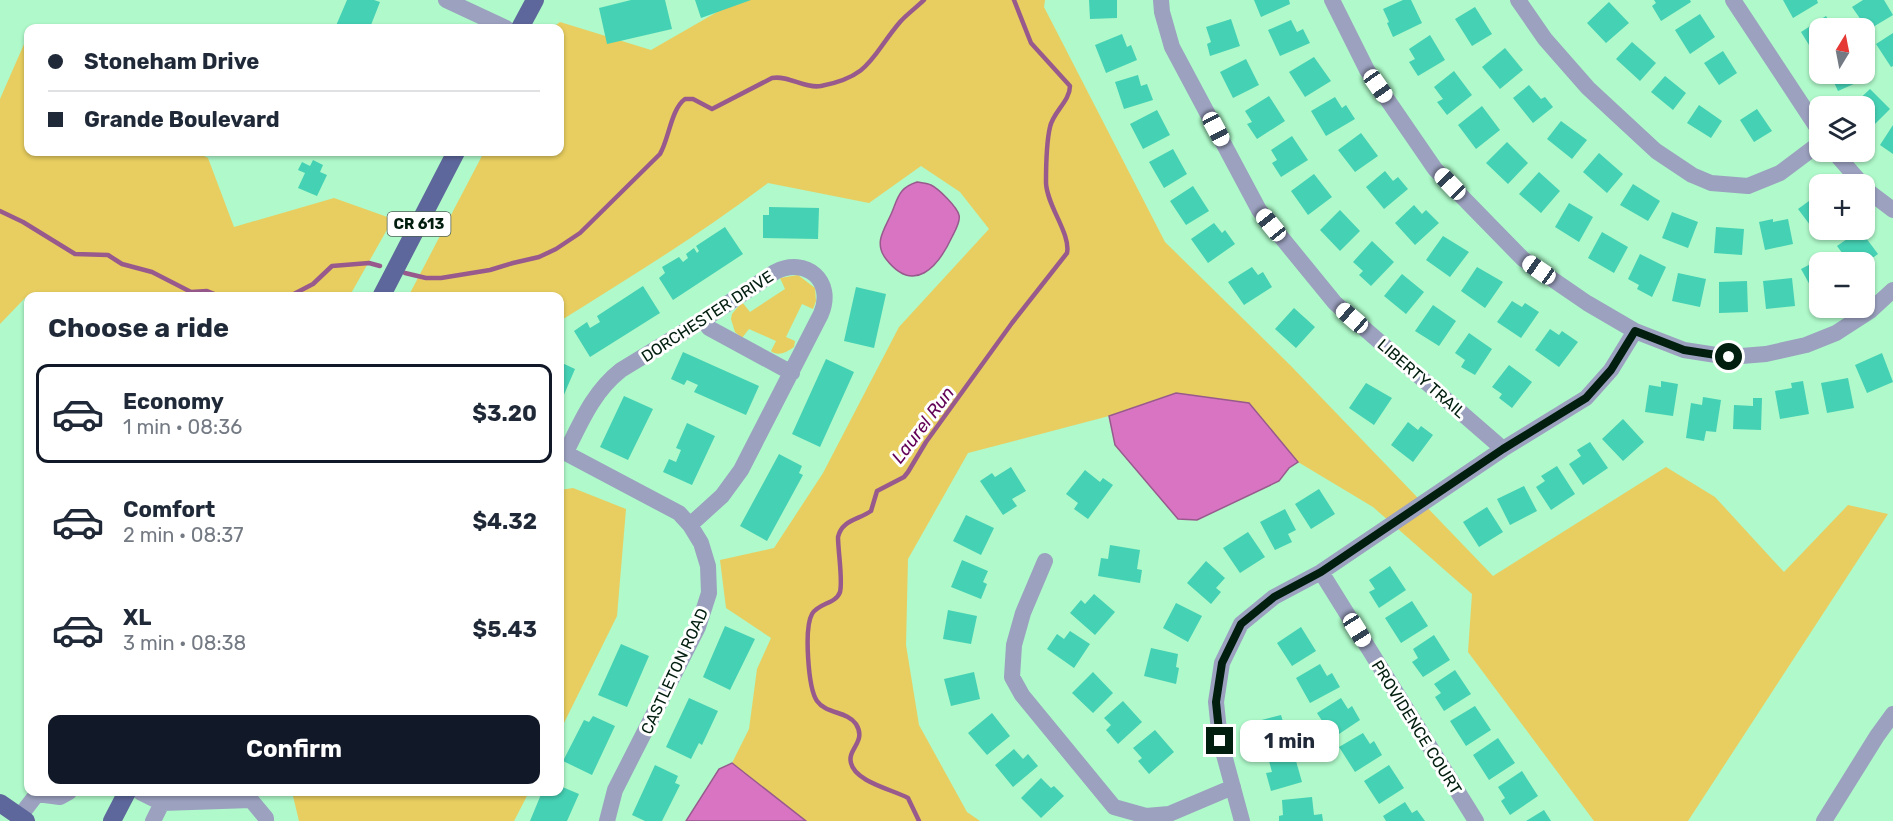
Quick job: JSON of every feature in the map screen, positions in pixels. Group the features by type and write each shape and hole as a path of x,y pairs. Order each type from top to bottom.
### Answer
{"main road":[{"path":"522,24 535,0"},
{"name":"CR 613","path":"384,292 454,156"},
{"path":"112,821 126,796"},
{"path":"0,803 23,819"}],"street":[{"path":"446,0 497,24"},
{"name":"LIBERTY TRAIL","path":"1161,0 1172,47 1259,210 1335,303 1503,449"},
{"path":"1332,0 1367,70 1435,169 1523,259 1587,303 1635,331 1684,350 1729,357 1766,354 1806,345 1836,333 1870,311 1893,290"},
{"path":"1518,0 1545,39 1588,88 1656,151 1692,175 1711,183 1748,186 1780,173 1809,151"},
{"path":"1733,0 1809,115"},
{"path":"1843,162 1853,174"},
{"path":"1875,196 1893,210"},
{"name":"DORCHESTER DRIVE","path":"564,448 589,405 609,379 621,370 781,269 796,267 809,271 819,279 823,286 825,300 821,314 752,452 734,482 690,525"},
{"path":"703,320 709,328 792,373"},
{"path":"1242,821 1220,741 1216,702 1222,663 1241,624 1274,597 1321,572 1503,449 1586,398 1611,370 1635,331"},
{"name":"CASTLETON ROAD","path":"564,452 679,513 701,543 708,566 708,593 698,627 615,790 607,821"},
{"path":"1045,561 1023,613 1014,645 1011,677 1022,695 1107,799 1114,807 1146,816 1169,814 1233,787"},
{"name":"PROVIDENCE COURT","path":"1321,572 1476,821"},
{"path":"1824,821 1893,714"},
{"path":"23,819 36,796"},
{"path":"148,796 162,803 251,800 266,821"},
{"path":"153,821 162,803"}],"shaded area":[{"path":"738,0 1045,0 1044,7 1165,242 1291,366 1493,576 1666,467 1715,497 1784,572 1848,505 1888,514 1688,821 1594,821 1468,652 1472,594 1373,507 1298,462 1249,403 1176,393 1109,416 968,453 908,559 906,645 919,725 967,812 980,821 806,821 732,763 749,729 757,669 771,638 726,608 720,560 774,548 823,473 899,327 989,229 960,192 921,166 869,203 768,183 691,237 564,318 564,292 411,292 482,156 564,156 564,24 557,24 560,22 651,50"},
{"path":"24,44 24,156 204,156 208,158 234,227 334,198 393,219 352,292 24,292 24,299 0,324 0,99"},
{"path":"917,182 929,184 938,190 955,208 959,217 956,229 940,258 924,273 915,276 896,270 882,253 880,241 900,193 907,186"},
{"path":"798,275 815,288 816,301 813,309 802,304 786,337 795,341 794,347 777,354 771,351 776,341 749,329 742,338 735,332 731,319 732,314 742,302 750,312 785,289 780,278"},
{"path":"1176,393 1249,403 1298,462 1289,468 1279,481 1197,520 1178,519 1115,445 1109,416"},
{"path":"573,488 626,509 617,616 564,723 564,489"},
{"path":"732,763 806,821 686,821 719,769"},
{"path":"293,796 527,796 514,821 299,821"}],"building":[{"path":"347,0 380,2 371,24 337,24"},
{"path":"631,0 665,0 672,29 607,44 599,8"},
{"path":"695,0 751,0 701,18"},
{"path":"1089,0 1117,0 1117,18 1090,19"},
{"path":"1254,0 1289,0 1290,4 1261,17"},
{"path":"1403,0 1411,0 1422,23 1393,37 1383,9"},
{"path":"1654,0 1690,0 1691,2 1661,21 1652,6 1656,3"},
{"path":"1783,0 1817,0 1818,3 1793,18"},
{"path":"1863,0 1884,0 1893,15 1875,26 1875,18 1860,18 1852,7"},
{"path":"1609,2 1629,23 1606,43 1587,23"},
{"path":"1475,7 1492,34 1472,46 1455,19"},
{"path":"1700,14 1715,37 1690,54 1675,30"},
{"path":"1231,19 1240,46 1210,56 1207,44 1211,42 1206,27"},
{"path":"1291,20 1297,32 1303,29 1310,43 1280,56 1268,30"},
{"path":"1809,27 1809,45 1801,32"},
{"path":"1893,33 1893,66 1891,67 1876,44"},
{"path":"1122,34 1127,47 1131,45 1137,60 1106,73 1095,45"},
{"path":"1430,35 1445,60 1418,76 1409,62 1415,59 1409,49"},
{"path":"1632,42 1656,63 1640,81 1616,59"},
{"path":"1505,48 1523,70 1500,89 1482,67"},
{"path":"1723,51 1737,73 1719,85 1704,63"},
{"path":"1314,57 1331,81 1305,97 1289,72"},
{"path":"1246,59 1259,85 1233,98 1220,72"},
{"path":"1454,71 1472,95 1447,115 1437,102 1443,99 1434,87"},
{"path":"1138,75 1141,86 1147,84 1153,100 1124,109 1115,82"},
{"path":"1665,76 1686,93 1673,110 1651,92"},
{"path":"1835,84 1854,84 1838,91"},
{"path":"1529,85 1541,99 1545,97 1553,107 1533,123 1513,98"},
{"path":"1870,89 1890,109 1875,124 1875,96 1863,96"},
{"path":"1269,96 1285,121 1257,139 1247,124 1252,122 1245,111"},
{"path":"1335,97 1342,108 1346,105 1355,119 1326,136 1311,111"},
{"path":"1699,105 1722,121 1711,138 1687,123"},
{"path":"1482,106 1500,130 1476,149 1458,125"},
{"path":"1757,109 1772,131 1754,142 1740,120"},
{"path":"1157,110 1170,135 1143,149 1130,124"},
{"path":"1561,121 1587,140 1572,159 1547,139"},
{"path":"1893,125 1893,154 1880,145"},
{"path":"1361,133 1378,156 1355,172 1338,150"},
{"path":"1292,136 1308,160 1281,177 1272,163 1277,160 1271,150"},
{"path":"1507,142 1528,163 1508,184 1486,163"},
{"path":"1173,149 1187,174 1164,188 1149,162"},
{"path":"1599,153 1623,174 1607,193 1583,172"},
{"path":"313,160 323,165 320,172 327,175 317,196 298,188 305,173 298,170 302,162 310,166"},
{"path":"1385,171 1393,181 1398,177 1408,189 1384,209 1366,187"},
{"path":"1539,172 1560,191 1541,213 1519,194"},
{"path":"1314,174 1332,197 1308,215 1291,191"},
{"path":"1633,184 1660,201 1648,221 1620,205"},
{"path":"1193,186 1209,211 1186,225 1170,201"},
{"path":"1809,201 1809,224 1798,209"},
{"path":"1569,203 1593,217 1579,242 1555,227"},
{"path":"1414,205 1422,214 1426,210 1439,223 1415,245 1395,223"},
{"path":"769,207 819,208 818,239 763,238 763,215 769,215"},
{"path":"1340,210 1360,231 1340,251 1320,230"},
{"path":"1672,212 1698,222 1688,248 1662,238"},
{"path":"1773,219 1773,222 1788,219 1793,244 1765,250 1759,222"},
{"path":"1214,223 1222,233 1225,230 1235,244 1208,263 1191,239"},
{"path":"725,227 743,254 673,300 659,278 665,273 662,267 679,257 683,262 688,258 686,254 694,248 697,253 699,251 696,246"},
{"path":"1716,227 1744,229 1742,255 1714,253"},
{"path":"1602,232 1628,247 1614,273 1588,258"},
{"path":"1443,236 1469,252 1450,277 1426,260"},
{"path":"1846,240 1868,240 1878,254 1875,256 1875,252 1842,252 1837,246"},
{"path":"1372,241 1394,262 1371,286 1359,275 1363,271 1353,262"},
{"path":"1640,254 1666,267 1652,297 1637,289 1639,285 1628,279"},
{"path":"1809,265 1809,283 1801,269"},
{"path":"1252,267 1258,275 1263,272 1272,287 1244,305 1228,282"},
{"path":"1477,267 1503,282 1485,308 1461,291"},
{"path":"1678,273 1706,279 1700,307 1672,301"},
{"path":"1402,274 1424,292 1406,314 1384,296"},
{"path":"1792,278 1795,306 1766,309 1763,281"},
{"path":"1747,281 1748,312 1719,313 1719,282"},
{"path":"643,286 660,313 590,357 574,331 587,322 590,328 600,322 597,316"},
{"path":"856,287 886,294 874,348 844,341"},
{"path":"1512,301 1522,307 1525,303 1539,312 1521,338 1497,322"},
{"path":"1433,305 1456,321 1439,346 1415,331"},
{"path":"1294,308 1315,327 1296,348 1275,329"},
{"path":"1550,329 1559,335 1562,331 1578,342 1559,367 1535,350"},
{"path":"1469,333 1492,349 1475,375 1461,367 1465,360 1455,353"},
{"path":"683,352 759,386 746,415 694,392 698,385 687,380 684,385 671,379"},
{"path":"1882,353 1893,382 1867,393 1855,365"},
{"path":"826,359 854,372 820,447 792,434"},
{"path":"564,364 575,369 564,395"},
{"path":"1509,365 1532,382 1512,408 1499,398 1502,394 1492,387"},
{"path":"1848,378 1854,408 1827,413 1821,383"},
{"path":"1661,381 1678,384 1673,416 1645,412 1649,385 1661,387"},
{"path":"1803,381 1809,414 1780,419 1775,391 1792,388 1791,383"},
{"path":"1366,383 1392,398 1374,425 1349,408"},
{"path":"624,396 653,409 628,460 600,447"},
{"path":"1703,397 1721,400 1716,432 1706,431 1704,441 1686,438 1691,403 1702,405"},
{"path":"1753,398 1762,398 1761,430 1733,429 1734,405 1753,406"},
{"path":"1623,419 1644,442 1623,461 1602,439"},
{"path":"1408,422 1418,430 1421,426 1433,435 1413,462 1391,445"},
{"path":"687,423 715,436 692,485 663,472 669,459 676,462 681,450 676,448"},
{"path":"1590,442 1608,468 1583,485 1569,464 1581,456 1577,450"},
{"path":"779,454 802,466 799,473 803,475 767,541 740,526"},
{"path":"1557,466 1575,494 1551,510 1536,487 1545,481 1541,476"},
{"path":"1011,467 1026,491 1012,499 1017,506 1003,515 980,481 992,473 995,477"},
{"path":"1085,470 1100,482 1103,478 1113,485 1088,519 1074,509 1078,503 1066,494"},
{"path":"1524,486 1537,511 1510,525 1497,499"},
{"path":"1319,489 1335,514 1311,529 1295,504"},
{"path":"1487,507 1503,532 1479,547 1463,522"},
{"path":"1285,509 1296,530 1288,534 1292,542 1275,550 1260,522"},
{"path":"966,515 994,528 981,555 953,541"},
{"path":"1248,532 1265,557 1240,573 1223,548"},
{"path":"1110,545 1140,550 1137,569 1142,570 1140,583 1098,576 1101,558 1108,559"},
{"path":"962,560 988,571 983,582 987,584 981,599 951,587"},
{"path":"1206,561 1225,578 1216,588 1221,592 1211,604 1187,583"},
{"path":"1390,566 1406,590 1379,608 1369,592 1375,589 1369,580"},
{"path":"1094,594 1115,612 1095,635 1070,613 1081,600 1085,604"},
{"path":"1412,601 1428,626 1401,643 1385,618"},
{"path":"1176,603 1202,616 1188,642 1163,628"},
{"path":"948,610 977,616 971,644 943,639"},
{"path":"725,626 755,639 730,690 703,677"},
{"path":"1301,627 1316,651 1292,666 1277,643"},
{"path":"1070,631 1090,644 1074,668 1047,649 1057,634 1064,639"},
{"path":"1434,635 1450,660 1423,677 1412,662 1418,658 1413,649"},
{"path":"621,644 649,656 627,707 598,695"},
{"path":"1151,648 1178,654 1176,667 1179,668 1176,684 1144,676"},
{"path":"1320,664 1327,676 1332,673 1340,687 1310,703 1296,678"},
{"path":"1455,670 1471,694 1444,711 1435,697 1441,693 1434,684"},
{"path":"974,672 980,699 951,706 944,679"},
{"path":"1093,672 1113,693 1093,713 1072,693"},
{"path":"689,698 718,711 702,745 699,743 691,759 666,747"},
{"path":"1341,698 1348,709 1352,706 1360,720 1333,738 1317,713"},
{"path":"1123,701 1142,722 1118,744 1106,730 1111,725 1104,718"},
{"path":"1475,706 1491,730 1466,746 1450,721"},
{"path":"992,713 1010,736 987,755 968,733"},
{"path":"1281,715 1289,742 1258,751 1254,737 1258,736 1254,722"},
{"path":"593,716 615,726 592,775 564,761 584,720 589,722"},
{"path":"1155,730 1174,752 1149,774 1138,761 1142,758 1133,748"},
{"path":"1363,733 1370,744 1374,741 1382,755 1355,772 1339,747"},
{"path":"1498,738 1515,763 1489,780 1473,755"},
{"path":"1014,749 1023,759 1028,754 1038,766 1013,787 995,765"},
{"path":"1294,754 1302,782 1271,791 1266,773 1272,772 1269,761"},
{"path":"655,765 678,776 675,783 680,785 662,821 645,821 632,815"},
{"path":"1389,765 1404,788 1379,804 1364,781"},
{"path":"1522,771 1538,796 1510,815 1501,801 1505,798 1498,787"},
{"path":"1041,778 1064,796 1041,818 1021,798"},
{"path":"564,788 579,794 567,821 530,821 540,796 564,796"},
{"path":"1312,797 1314,815 1322,814 1323,821 1279,821 1279,816 1283,815 1282,800"},
{"path":"1405,802 1412,813 1417,810 1425,821 1386,821 1383,816"},
{"path":"1544,810 1551,821 1526,821"}],"waterway":[{"path":"405,273 426,278 441,278 490,270 539,257 556,249 580,233 660,154 676,110 685,99 693,99 712,109 772,78 785,78 809,86 821,86 851,77 869,63 900,22 924,0"},
{"name":"Laurel Run","path":"919,821 908,798 876,785 854,770 851,758 858,741 859,730 852,720 826,708 817,701 809,671 808,632 815,610 835,599 840,592 838,537 840,531 847,524 871,511 877,491 904,477 926,442 1012,323 1067,253 1066,237 1047,192 1046,169 1050,127 1054,116 1067,97 1070,86 1031,43 1014,0"},
{"path":"0,211 23,222 75,254 108,255 122,264 152,272 191,292"},
{"path":"298,292 313,284 332,266 369,263 380,266"},
{"path":"191,292 210,292"}],"route":[{"path":"1220,741 1216,702 1222,663 1241,624 1274,597 1321,572 1503,449 1586,398 1611,370 1635,331 1684,350 1729,357"}]}
